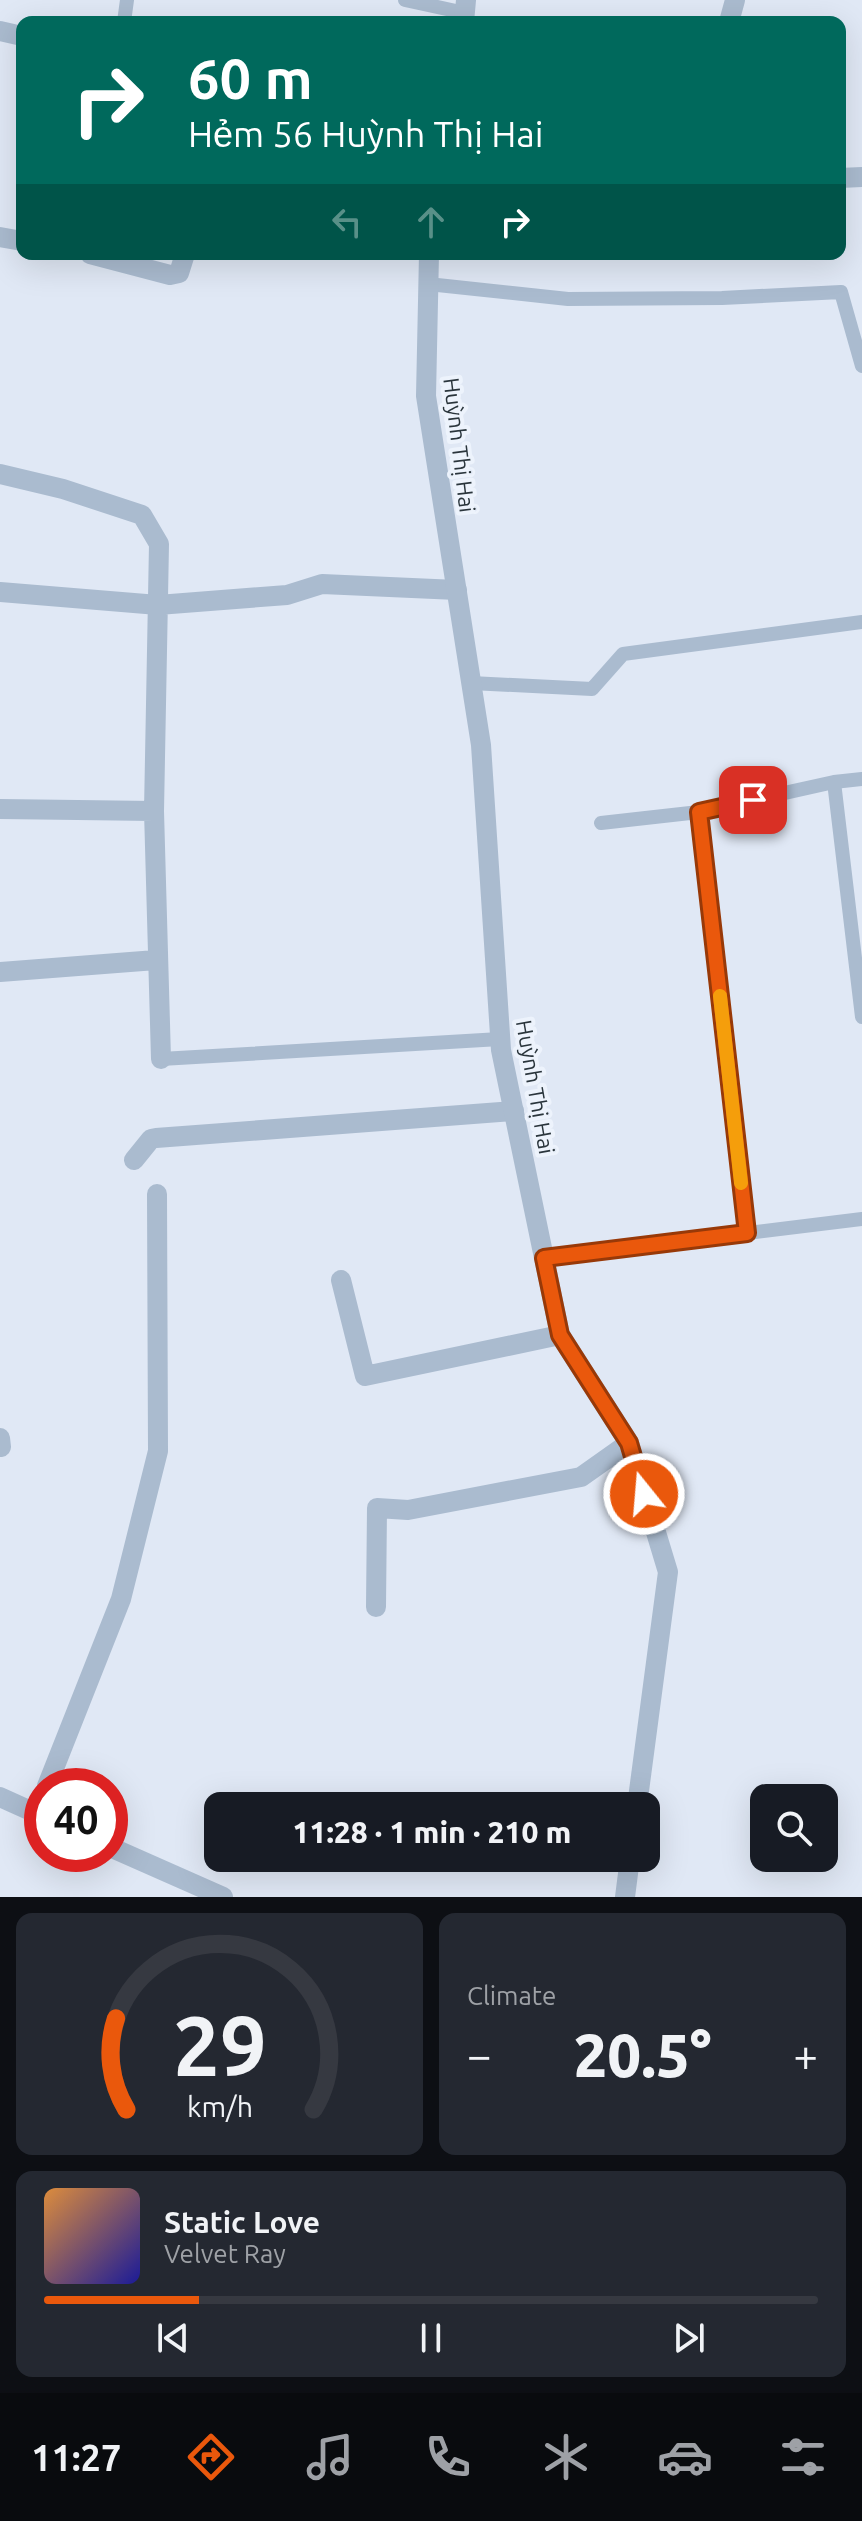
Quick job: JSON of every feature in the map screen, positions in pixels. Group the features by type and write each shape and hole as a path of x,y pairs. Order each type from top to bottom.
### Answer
{"street":[{"path":"113,260 170,275 179,273 183,260"},
{"name":"Huỳnh Thị Hai","path":"429,260 426,396 481,745 500,1039 560,1335 629,1443 668,1572 639,1792"},
{"path":"0,474 63,489 142,515 159,544 154,811 161,1059"},
{"path":"0,592 158,605 287,595 322,584 457,590"},
{"path":"0,809 154,811"},
{"path":"0,972 156,960"},
{"path":"134,1160 151,1139 156,1138 514,1111"},
{"path":"54,1768 121,1599 158,1451 157,1194"},
{"path":"341,1280 365,1376 560,1335"},
{"path":"0,1438 1,1447"},
{"path":"376,1607 377,1508 408,1510 581,1477 629,1443"},
{"path":"0,1797 24,1804"},
{"path":"128,1855 223,1897"},
{"path":"625,1897 628,1872"}],"lane":[{"path":"405,0 465,12"},
{"path":"428,284 568,299 722,298 841,292 862,366"},
{"path":"471,683 592,689 623,654 862,622"},
{"path":"601,823 699,812 834,782 862,779"},
{"path":"834,782 862,1017"},
{"path":"699,812 747,1233"},
{"path":"161,1059 500,1039"},
{"path":"544,1258 862,1219"}],"slow traffic":[{"path":"720,996 741,1183"}],"route":[{"path":"644,1494 629,1443 560,1335 544,1258 747,1233 699,812 753,800"}]}
